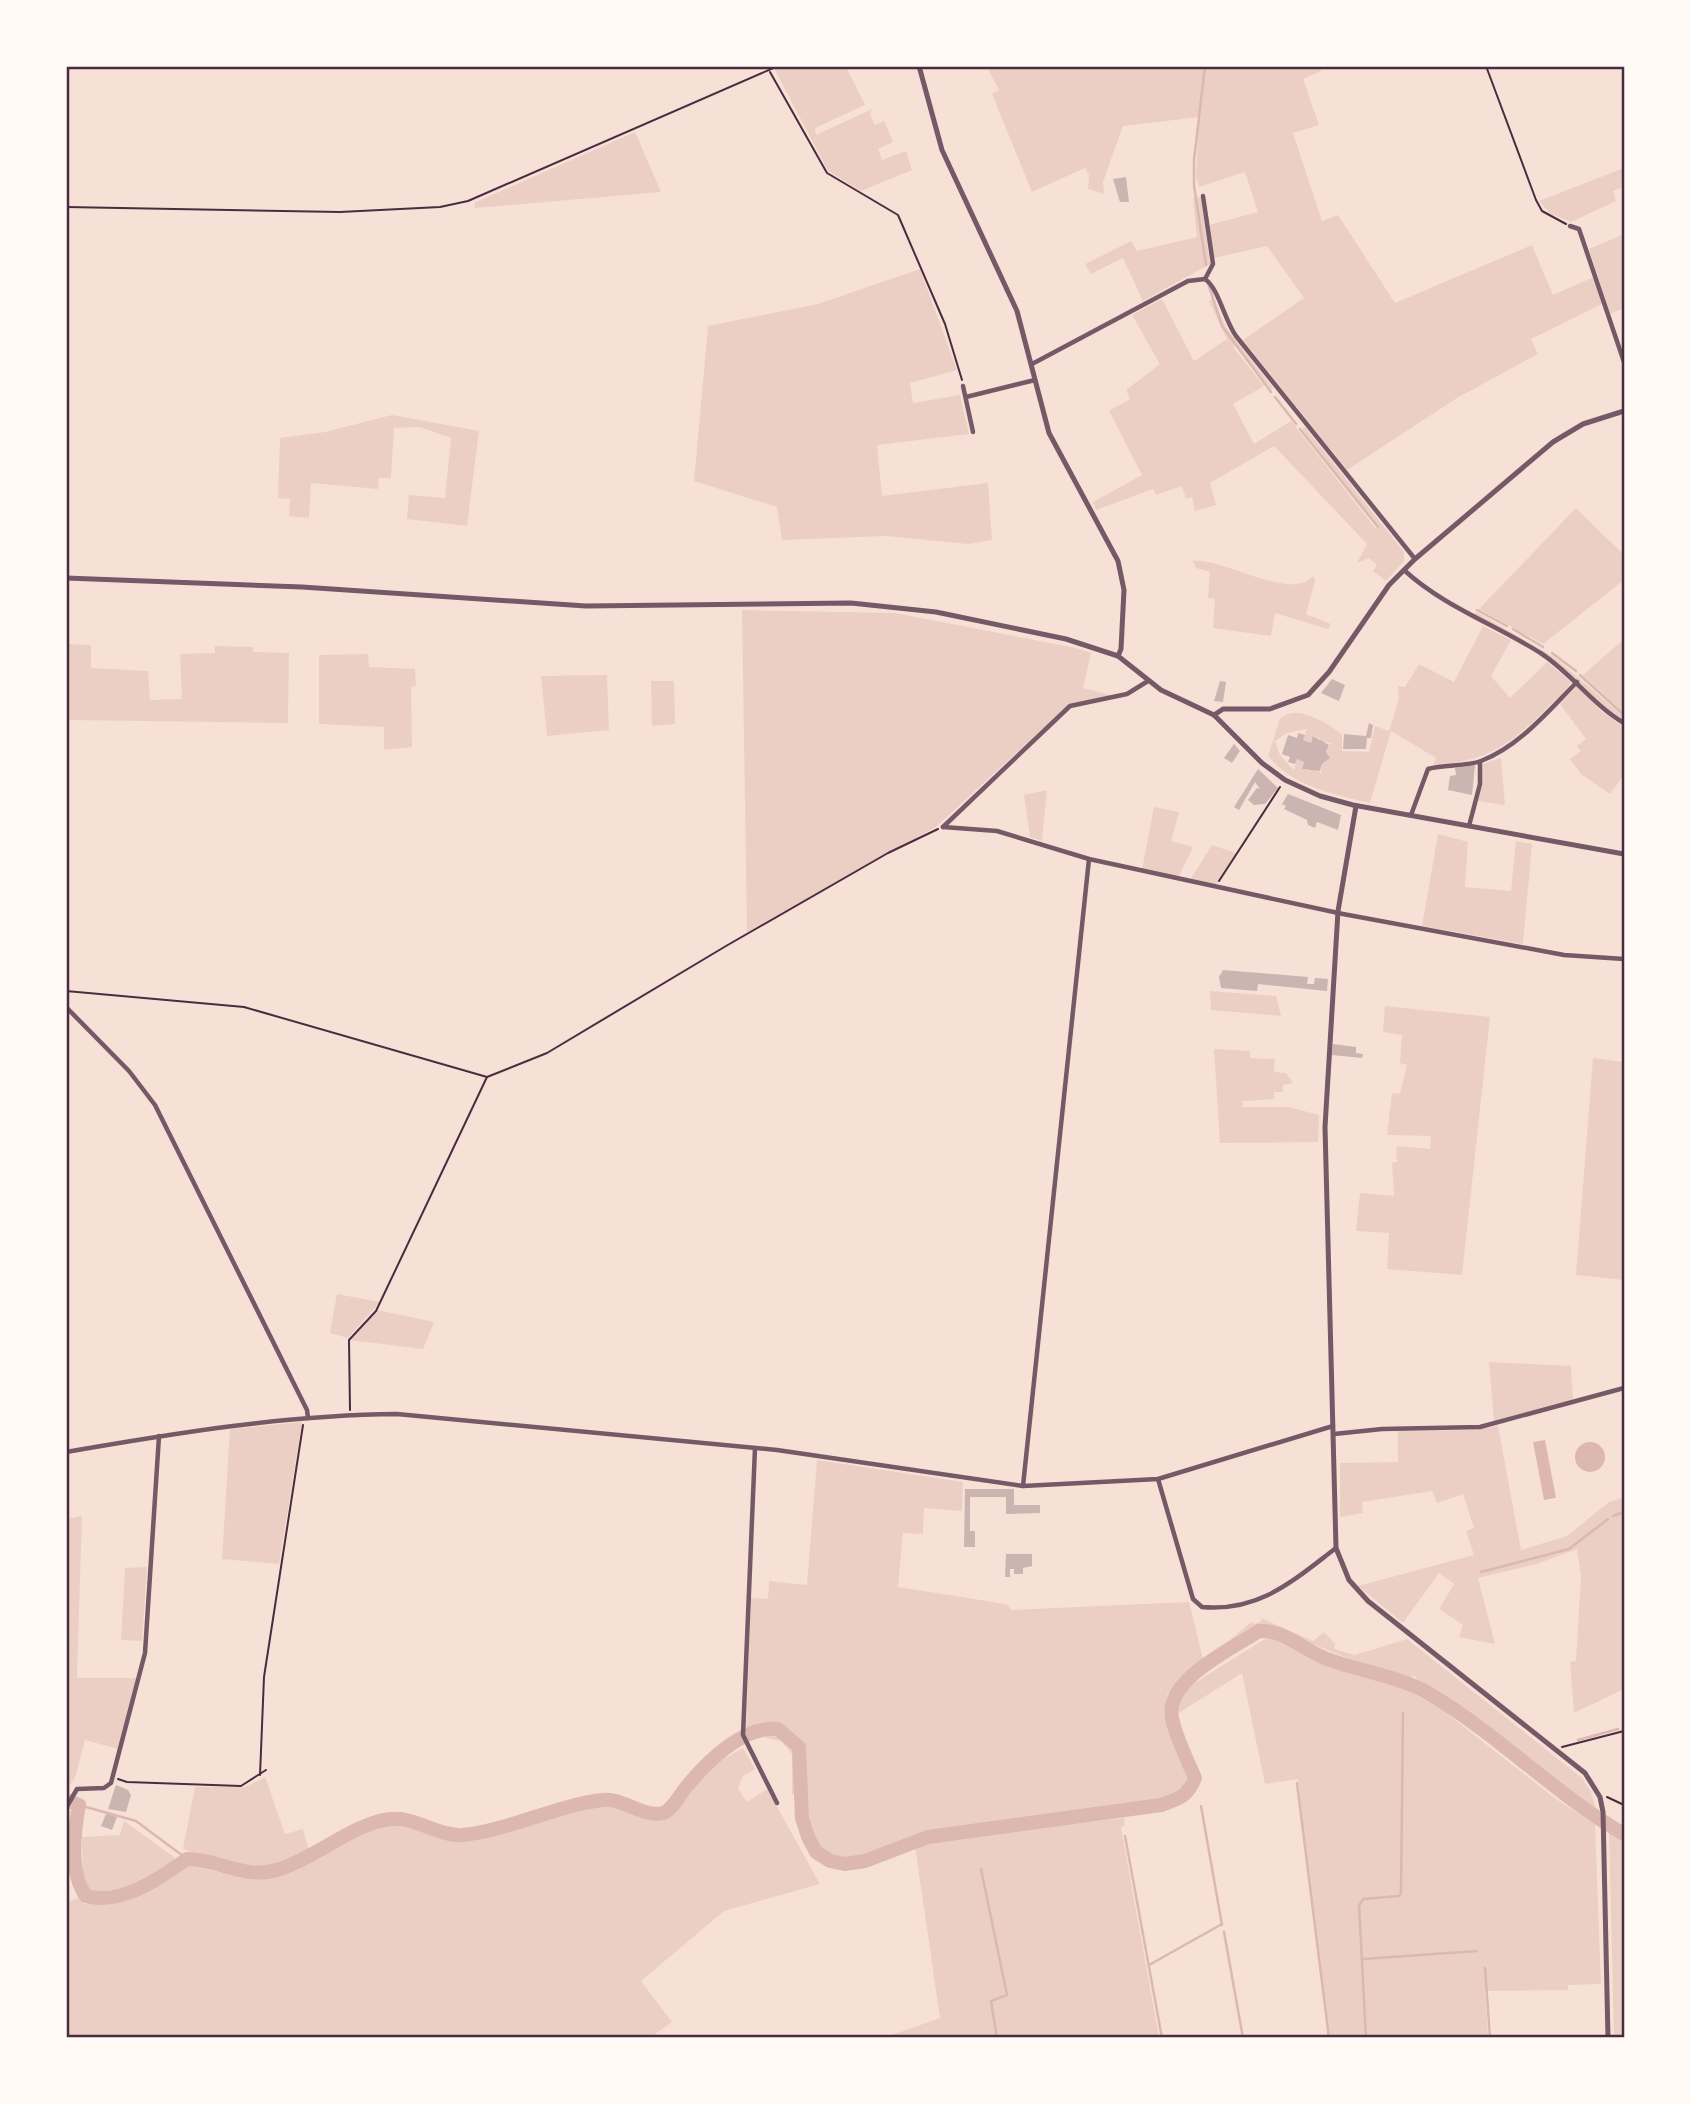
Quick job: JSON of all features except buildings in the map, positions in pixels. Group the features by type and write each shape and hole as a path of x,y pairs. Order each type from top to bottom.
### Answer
{"street":[{"path":"919,66 942,150 1017,311 1049,433 1109,544 1122,575 1121,649 1118,656"},
{"path":"1203,196 1213,264 1205,279"},
{"path":"1570,226 1579,229 1625,362"},
{"path":"1032,364 1188,281 1205,279"},
{"path":"1205,279 1214,288 1222,312 1236,336 1415,559"},
{"path":"966,397 1035,380"},
{"path":"963,386 973,432"},
{"path":"1214,715 1223,709 1250,711 1283,705 1308,695 1323,680 1374,606 1415,559 1553,442 1583,424 1625,411"},
{"path":"1404,570 1446,601 1540,653 1577,682 1609,714 1625,723"},
{"path":"66,578 302,587 586,606 882,604 1053,636 1118,656 1174,698 1214,715 1262,763 1285,780 1320,796 1356,806 1625,854"},
{"path":"943,827 1070,706 1127,694 1148,681"},
{"path":"1411,815 1428,769 1480,762 1517,740 1577,682"},
{"path":"1469,826 1480,784 1480,762"},
{"path":"1356,806 1338,911 1325,1138 1336,1549 1349,1580 1368,1601 1585,1773 1600,1797 1608,2038"},
{"path":"943,827 1006,833 1089,859 1214,888 1564,954 1625,959"},
{"path":"1023,1486 1089,859"},
{"path":"66,1007 129,1072 155,1105 269,1331 307,1410 308,1418"},
{"path":"1334,1434 1382,1429 1480,1427 1625,1388"},
{"path":"66,1452 232,1425 350,1415 439,1417 755,1448 1023,1486 1158,1479 1334,1426"},
{"path":"66,1808 72,1793 81,1787 104,1788 114,1777 145,1653 159,1436"},
{"path":"755,1448 743,1735 745,1744 777,1803"},
{"path":"1158,1479 1193,1599 1202,1607 1260,1599 1281,1591 1336,1549"}],"path":[{"path":"66,207 276,212 440,207 468,201 778,66"},
{"path":"1486,66 1535,200 1542,211 1570,226"},
{"path":"769,71 827,173 898,215 945,324 963,386"},
{"path":"1214,888 1285,780"},
{"path":"66,991 244,1007 487,1077 547,1053 876,860 943,827"},
{"path":"350,1415 349,1340 376,1311 487,1077"},
{"path":"260,1775 264,1677 301,1428 308,1418"},
{"path":"1555,1749 1625,1731"},
{"path":"114,1777 127,1782 241,1786 266,1770"},
{"path":"1600,1797 1612,1797 1625,1805"}],"shaded area":[{"path":"782,66 846,67 865,105 815,128 816,135 872,109 870,114 875,125 884,121 893,142 878,149 882,160 906,151 912,170 861,191 828,171 775,70"},
{"path":"987,67 1320,67 1321,71 1303,79 1319,125 1293,133 1322,221 1338,215 1395,303 1532,245 1553,295 1594,277 1602,304 1531,339 1538,354 1457,398 1347,470 1243,340 1304,298 1267,246 1214,258 1209,225 1258,212 1245,172 1199,187 1196,176 1199,117 1123,126 1103,182 1104,194 1088,189 1089,175 1085,168 1032,192 992,94 999,90"},
{"path":"635,132 661,192 475,208 474,203"},
{"path":"1624,168 1624,187 1613,191 1616,201 1571,222 1551,214 1539,201"},
{"path":"1201,197 1210,264 1143,301 1123,258 1091,274 1085,264 1131,241 1137,251 1197,237 1193,198"},
{"path":"1624,234 1624,308 1610,314 1589,249"},
{"path":"920,269 957,370 910,383 913,403 960,395 969,434 877,445 882,496 988,483 992,540 968,544 886,536 782,540 777,507 694,481 708,326 818,304"},
{"path":"1162,299 1194,361 1227,339 1209,301 1213,299 1227,329 1273,388 1271,389 1237,345 1233,347 1264,386 1233,404 1254,444 1291,421 1376,529 1378,526 1302,429 1305,427 1404,552 1404,561 1386,581 1373,571 1377,565 1369,558 1357,563 1367,544 1274,446 1210,483 1216,505 1195,511 1192,497 1186,499 1182,486 1156,495 1153,489 1096,510 1093,502 1142,475 1109,411 1130,399 1126,390 1160,364 1132,315"},
{"path":"392,415 479,431 467,526 407,519 409,495 445,498 451,438 420,427 394,428 391,478 379,478 378,489 311,483 309,518 289,516 290,499 278,498 280,438 325,432"},
{"path":"1576,508 1624,555 1624,580 1543,644 1479,609"},
{"path":"1193,561 1289,584 1303,583 1313,576 1315,581 1306,614 1331,624 1328,629 1275,613 1271,636 1213,628 1215,599 1208,598 1210,572 1196,568"},
{"path":"742,610 895,613 1076,648 1091,653 1083,688 1111,695 1067,706 936,827 747,932"},
{"path":"1476,612 1554,657 1624,717 1624,720 1608,710 1553,659 1474,614"},
{"path":"1483,626 1511,640 1491,676 1510,698 1547,662 1571,682 1532,723 1507,742 1495,750 1467,760 1433,765 1436,758 1391,731 1370,803 1315,788 1289,775 1268,756 1280,719 1294,713 1311,716 1342,734 1342,751 1369,752 1375,726 1389,731 1399,699 1398,686 1405,687 1419,664 1454,682","holes":["1307,729 1303,740 1311,743 1314,736 1320,738 1320,742 1331,743 1326,752 1330,758 1322,764 1321,773 1311,768 1309,771 1302,769 1304,762 1297,759 1294,770 1280,755 1275,741 1287,733"]},
{"path":"1624,639 1624,713 1583,675"},
{"path":"67,644 91,645 91,668 148,671 150,700 182,699 180,654 215,653 215,646 253,647 253,652 289,653 288,723 67,720"},
{"path":"368,654 369,667 415,669 416,686 411,687 412,747 384,750 384,727 319,724 319,655"},
{"path":"607,675 609,730 547,736 541,676"},
{"path":"651,681 674,681 675,724 652,726"},
{"path":"1577,686 1601,711 1624,727 1624,775 1610,794 1581,774 1570,759 1581,751 1577,746 1586,739 1560,704"},
{"path":"1501,758 1505,805 1477,801 1483,764"},
{"path":"1047,790 1042,841 1030,837 1024,795"},
{"path":"1154,807 1179,812 1171,841 1193,847 1178,878 1142,870"},
{"path":"1438,834 1468,842 1465,887 1511,891 1516,841 1532,844 1523,944 1422,926"},
{"path":"1212,845 1236,853 1215,886 1190,880"},
{"path":"1210,991 1276,996 1281,1016 1211,1010"},
{"path":"1385,1006 1490,1017 1462,1275 1387,1269 1389,1233 1356,1231 1360,1193 1394,1196 1392,1163 1399,1161 1396,1158 1397,1146 1430,1149 1431,1136 1387,1135 1392,1093 1400,1094 1407,1065 1400,1063 1402,1035 1383,1032"},
{"path":"1214,1049 1250,1051 1250,1058 1275,1059 1274,1072 1286,1073 1293,1083 1283,1085 1283,1092 1274,1092 1274,1099 1243,1101 1242,1107 1289,1107 1319,1115 1318,1142 1220,1143"},
{"path":"1593,1058 1624,1062 1624,1280 1576,1275"},
{"path":"337,1294 380,1302 348,1338 330,1333"},
{"path":"377,1310 434,1322 423,1349 350,1340"},
{"path":"1489,1362 1571,1366 1573,1400 1494,1421"},
{"path":"302,1422 279,1564 222,1559 230,1429"},
{"path":"1498,1426 1521,1550 1567,1536 1609,1502 1624,1497 1624,1689 1574,1713 1570,1662 1576,1661 1581,1577 1577,1549 1537,1564 1478,1578 1495,1644 1459,1637 1463,1625 1439,1609 1454,1584 1439,1573 1403,1623 1358,1586 1474,1555 1466,1531 1474,1528 1463,1494 1437,1503 1432,1491 1362,1502 1363,1513 1340,1517 1340,1463 1398,1462 1398,1431 1473,1430"},
{"path":"1545,1440 1556,1498 1544,1500 1533,1442"},
{"path":"1590,1442 1601,1446 1605,1457 1601,1468 1590,1472 1579,1468 1575,1457 1579,1446"},
{"path":"817,1460 963,1482 962,1511 924,1508 923,1534 903,1533 898,1587 1006,1604 1012,1610 1189,1602 1203,1659 1210,1657 1251,1622 1255,1624 1261,1621 1261,1618 1313,1641 1324,1632 1335,1644 1334,1649 1355,1655 1407,1639 1582,1778 1591,1792 1596,1808 1462,1711 1415,1681 1416,1677 1413,1676 1411,1680 1352,1660 1264,1624 1186,1674 1167,1695 1164,1715 1189,1783 1181,1793 1159,1800 938,1830 912,1837 857,1860 837,1859 818,1847 809,1826 802,1750 794,1733 776,1726 746,1734 751,1598 768,1599 769,1581 807,1585"},
{"path":"82,1516 77,1678 137,1678 118,1749 85,1740 76,1775 67,1790 67,1519"},
{"path":"147,1567 142,1641 121,1640 125,1568"},
{"path":"1268,1637 1332,1665 1399,1686 1440,1708 1556,1799 1595,1824 1601,1984 1568,1985 1568,1990 1485,1991 1488,2037 1328,2037 1298,1779 1265,1784 1242,1673 1179,1713 1178,1717 1177,1713 1178,1699 1185,1689"},
{"path":"772,1732 789,1741 796,1756 795,1794 792,1794 792,1754 781,1741 766,1738 766,1733"},
{"path":"743,1748 755,1769 743,1776 738,1789 747,1802 767,1789 820,1884 724,1911 641,1981 672,2022 651,2037 67,2038 67,1902 78,1898 85,1904 114,1899 190,1865 243,1878 262,1877 313,1861 354,1837 391,1824 463,1841 598,1805 607,1805 647,1817 664,1818 718,1762"},
{"path":"265,1777 285,1834 303,1829 309,1851 275,1863 246,1866 217,1861 183,1849 195,1787 245,1787"},
{"path":"1124,1818 1125,1826 1121,1827 1159,2037 886,2037 940,2018 915,1846 985,1834"},
{"path":"124,1821 176,1861 172,1867 118,1890 88,1892 83,1887 82,1837 120,1835"},
{"path":"1609,1831 1624,1843 1624,2037 1614,2037"}],"waterway":[{"path":"1205,66 1194,160 1194,185 1206,265"},
{"path":"1208,283 1222,326 1271,392"},
{"path":"1275,397 1296,424"},
{"path":"1300,429 1378,527"},
{"path":"1477,610 1507,626"},
{"path":"1513,629 1543,647"},
{"path":"1552,653 1576,671"},
{"path":"1580,675 1624,715"},
{"path":"1613,1516 1624,1512"},
{"path":"1481,1572 1569,1549 1608,1519"},
{"path":"66,1800 79,1805 74,1852 81,1887 86,1896 113,1897 140,1888 187,1859 244,1871 267,1872 280,1869 350,1833 391,1819 410,1821 446,1833 463,1835 602,1800 617,1801 648,1813 663,1813 673,1805 705,1766 727,1747 752,1733 778,1729 799,1747 802,1818 808,1837 816,1852 830,1861 845,1864 865,1861 928,1837 1161,1805 1178,1799 1186,1793 1195,1778 1172,1718 1172,1704 1178,1691 1217,1656 1259,1631 1268,1631 1340,1664 1421,1689 1482,1729 1575,1802 1624,1834"},
{"path":"1366,2038 1359,1906 1363,1899 1399,1896 1401,1892 1403,1713"},
{"path":"1578,1740 1618,1729"},
{"path":"1297,1783 1329,2038"},
{"path":"79,1805 136,1821 187,1859"},
{"path":"1201,1806 1222,1925"},
{"path":"1125,1836 1162,2038"},
{"path":"981,1869 1007,1995 991,2001 997,2038"},
{"path":"80,1898 86,1896"},
{"path":"1149,1965 1222,1924"},
{"path":"1224,1932 1243,2038"},
{"path":"1363,1959 1477,1951"},
{"path":"1485,1968 1490,2038"}]}
